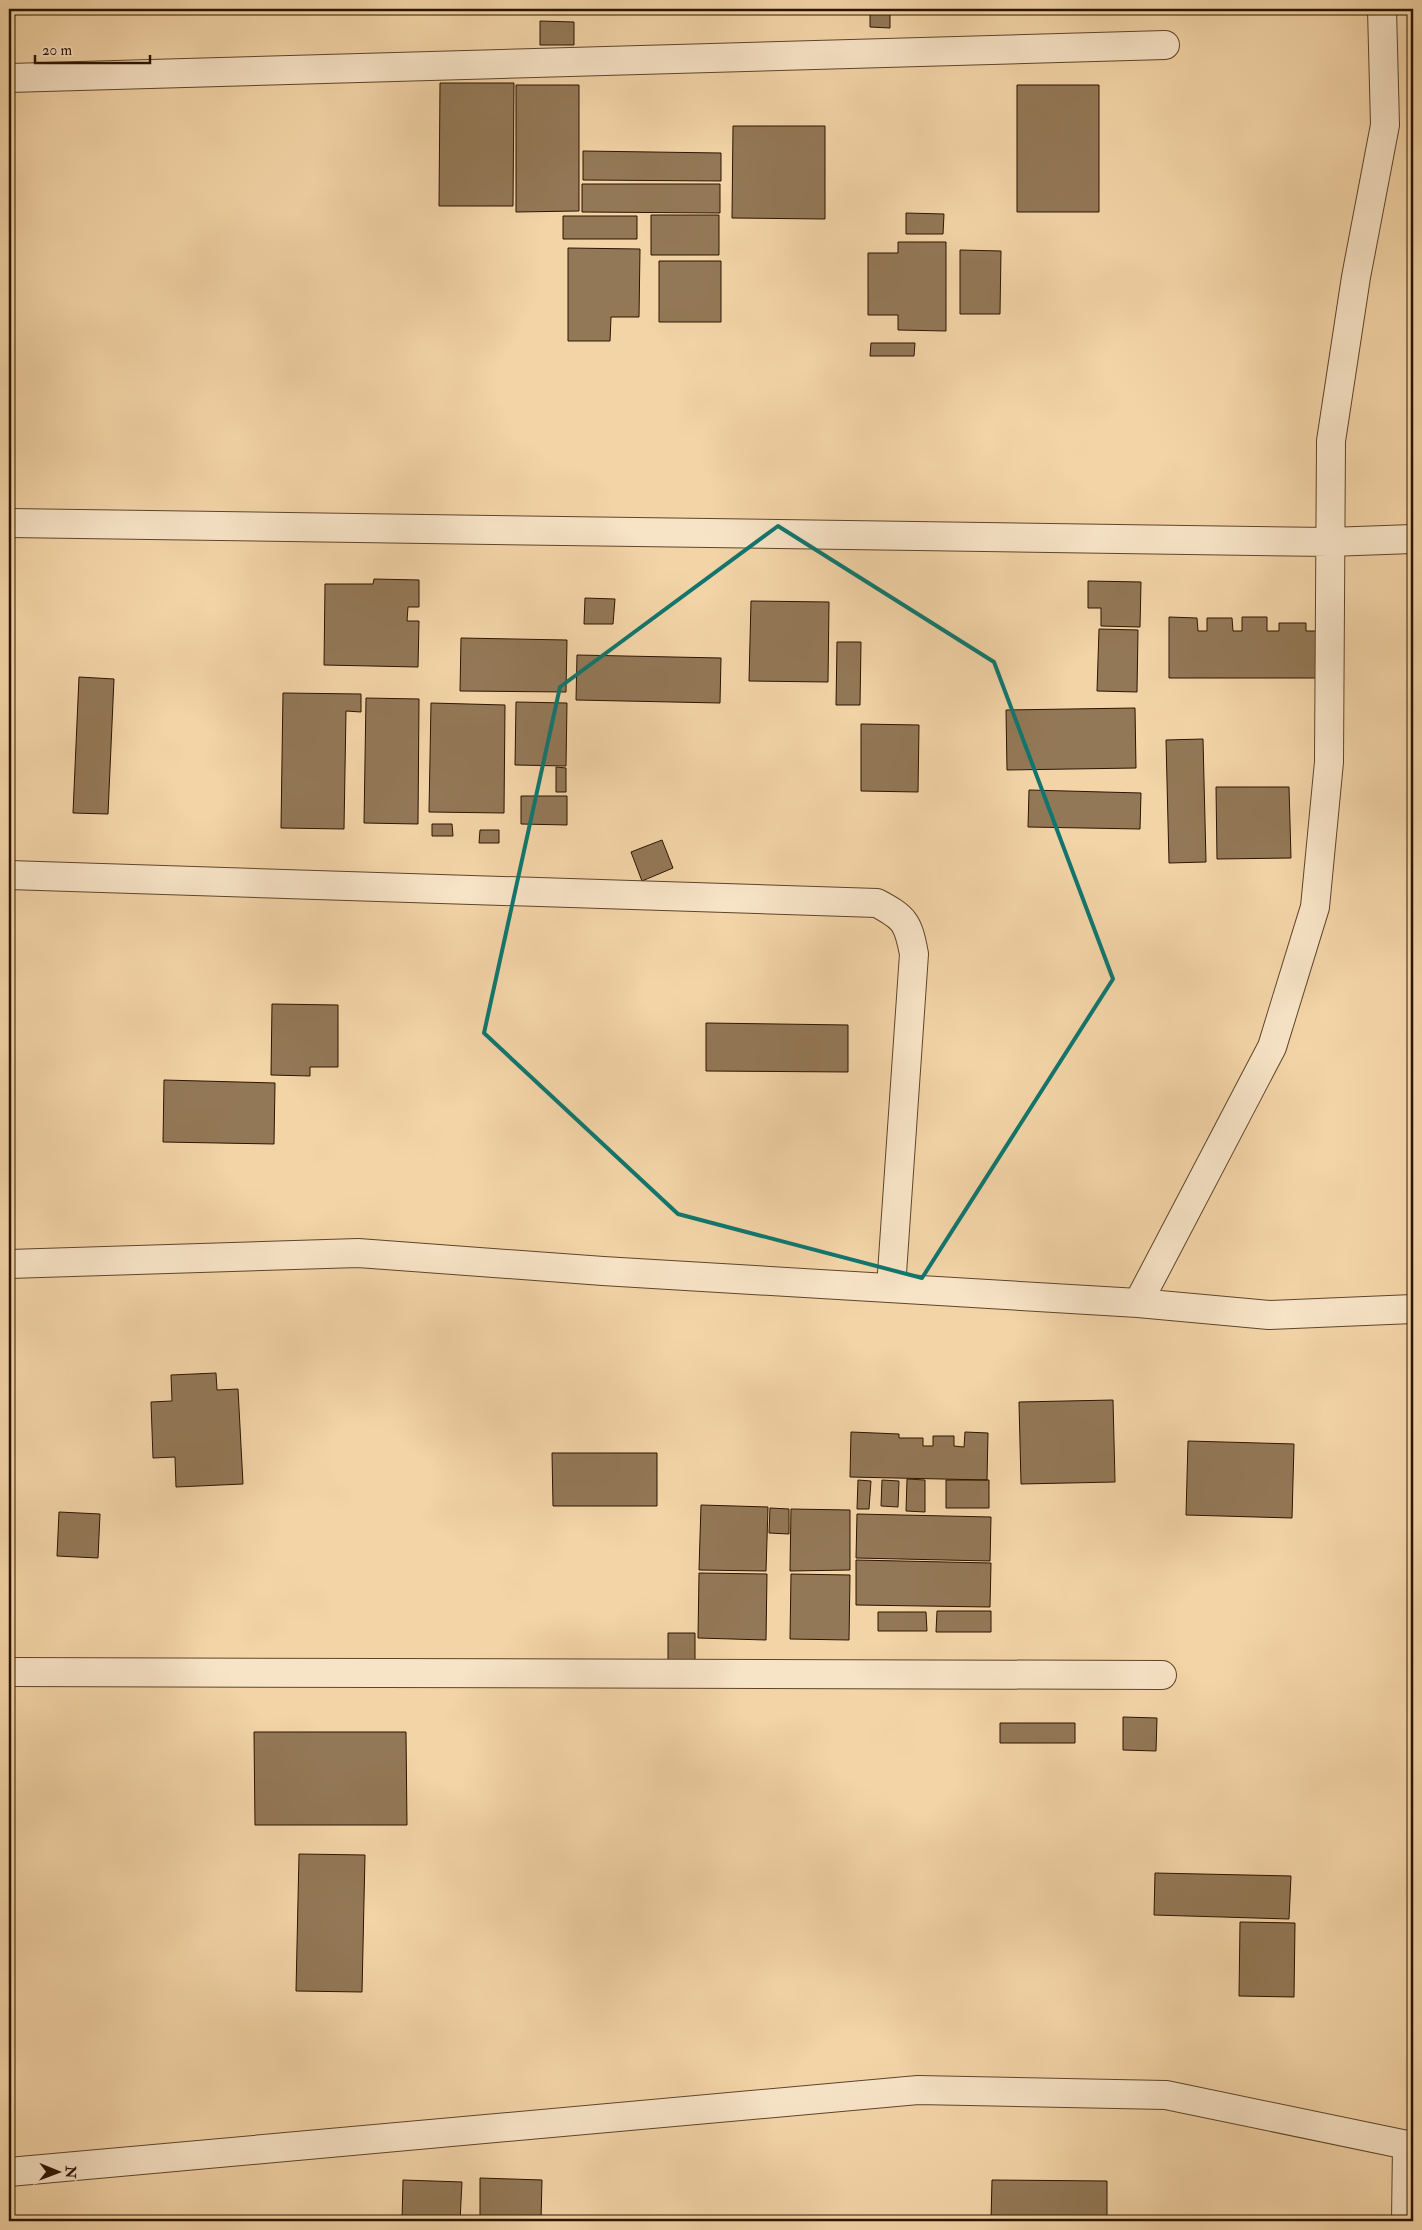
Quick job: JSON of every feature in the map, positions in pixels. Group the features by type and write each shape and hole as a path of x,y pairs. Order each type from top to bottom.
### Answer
{"street":[{"path":"1138,1303 1272,1047 1315,907 1329,762 1330,441 1356,277 1385,125 1382,9"},
{"path":"9,78 1165,45"},
{"path":"9,523 1329,542 1413,539"},
{"path":"9,875 877,903 897,913 910,929 914,954 891,1288"},
{"path":"9,1264 358,1254 1138,1303 1269,1315 1413,1309"},
{"path":"9,1672 1162,1675"},
{"path":"9,2172 918,2090 1166,2095 1410,2144 1406,2221"}],"highlighted area":[{"path":"778,526 994,662 1113,979 922,1278 678,1214 484,1033 560,687"}],"building":[{"path":"870,9 890,9 890,28 870,27"},
{"path":"540,21 574,22 574,45 540,45"},
{"path":"440,83 514,83 513,206 439,206"},
{"path":"516,85 579,85 579,211 516,212"},
{"path":"1017,85 1099,85 1099,212 1017,212"},
{"path":"733,126 825,126 825,219 732,218"},
{"path":"583,151 721,153 721,181 583,180"},
{"path":"582,184 720,184 720,213 582,212"},
{"path":"906,213 944,214 943,234 906,234"},
{"path":"651,215 719,215 719,255 651,255"},
{"path":"563,216 637,216 637,239 563,239"},
{"path":"898,242 946,242 946,331 898,330 898,315 868,315 868,253 898,253"},
{"path":"568,248 640,249 639,317 611,317 610,341 568,341"},
{"path":"960,250 1001,251 1000,314 960,314"},
{"path":"659,261 721,261 721,322 659,322"},
{"path":"871,343 915,343 914,356 870,356"},
{"path":"374,579 419,580 419,607 408,607 407,621 419,621 418,667 324,665 325,584 373,584"},
{"path":"1088,581 1141,582 1140,627 1101,626 1101,608 1088,608"},
{"path":"585,598 615,599 613,624 584,624"},
{"path":"751,601 829,602 828,682 749,681"},
{"path":"1169,617 1197,618 1198,631 1207,631 1207,618 1232,618 1233,631 1242,631 1242,617 1267,617 1267,631 1279,631 1279,623 1306,623 1306,631 1318,631 1318,678 1169,678"},
{"path":"1099,629 1138,630 1137,692 1097,691"},
{"path":"461,638 567,640 566,692 460,691"},
{"path":"837,642 861,642 860,705 836,705"},
{"path":"577,655 721,658 720,703 576,700"},
{"path":"79,677 114,679 108,814 73,813"},
{"path":"283,693 361,694 361,712 346,711 344,829 281,828"},
{"path":"366,698 419,699 418,824 364,823"},
{"path":"516,702 567,703 566,766 515,765"},
{"path":"431,703 505,705 504,813 429,812"},
{"path":"1135,708 1136,768 1007,770 1006,710"},
{"path":"861,724 919,725 918,792 861,791"},
{"path":"1203,739 1206,862 1169,863 1166,740"},
{"path":"556,767 566,768 566,792 556,792"},
{"path":"1216,787 1289,787 1291,858 1217,859"},
{"path":"1029,790 1141,793 1140,829 1028,827"},
{"path":"521,796 567,796 567,825 521,824"},
{"path":"432,824 452,824 453,836 432,836"},
{"path":"480,830 499,830 499,843 479,843"},
{"path":"662,840 673,868 642,881 631,852"},
{"path":"272,1004 338,1005 338,1067 310,1067 310,1076 271,1075"},
{"path":"706,1023 848,1025 848,1072 706,1071"},
{"path":"164,1080 275,1083 274,1144 163,1142"},
{"path":"216,1373 217,1390 238,1389 243,1484 176,1487 175,1457 153,1458 151,1402 172,1401 171,1375"},
{"path":"1113,1400 1115,1482 1021,1484 1019,1402"},
{"path":"851,1432 899,1434 899,1438 923,1438 923,1446 933,1446 933,1436 954,1436 954,1446 964,1447 965,1432 988,1433 987,1480 850,1477"},
{"path":"1188,1441 1294,1444 1292,1518 1186,1515"},
{"path":"552,1453 657,1453 657,1506 553,1506"},
{"path":"907,1479 925,1480 925,1512 906,1511"},
{"path":"858,1480 871,1481 869,1509 857,1509"},
{"path":"882,1480 899,1481 898,1507 881,1506"},
{"path":"946,1480 989,1480 989,1508 946,1508"},
{"path":"701,1505 768,1507 766,1571 699,1570"},
{"path":"770,1508 789,1509 789,1534 769,1533"},
{"path":"791,1509 850,1510 850,1570 790,1571"},
{"path":"59,1512 100,1514 98,1558 57,1556"},
{"path":"857,1514 991,1517 990,1561 856,1558"},
{"path":"9,1525 11,1525 12,1560 9,1560"},
{"path":"856,1560 991,1563 990,1607 856,1605"},
{"path":"699,1573 767,1574 766,1640 698,1638"},
{"path":"791,1574 850,1575 849,1640 790,1639"},
{"path":"937,1611 991,1611 991,1632 936,1632"},
{"path":"878,1612 926,1612 927,1631 878,1631"},
{"path":"668,1633 695,1633 695,1661 668,1660"},
{"path":"1123,1717 1157,1718 1156,1751 1123,1750"},
{"path":"1000,1723 1075,1723 1075,1743 1000,1743"},
{"path":"254,1732 406,1732 407,1825 255,1825"},
{"path":"299,1854 365,1855 362,1992 296,1991"},
{"path":"1155,1873 1291,1876 1289,1919 1154,1915"},
{"path":"1240,1922 1295,1923 1294,1997 1239,1996"},
{"path":"480,2178 542,2180 541,2221 480,2221"},
{"path":"403,2180 462,2182 460,2221 402,2221"},
{"path":"992,2180 1107,2181 1107,2221 991,2221"}]}
